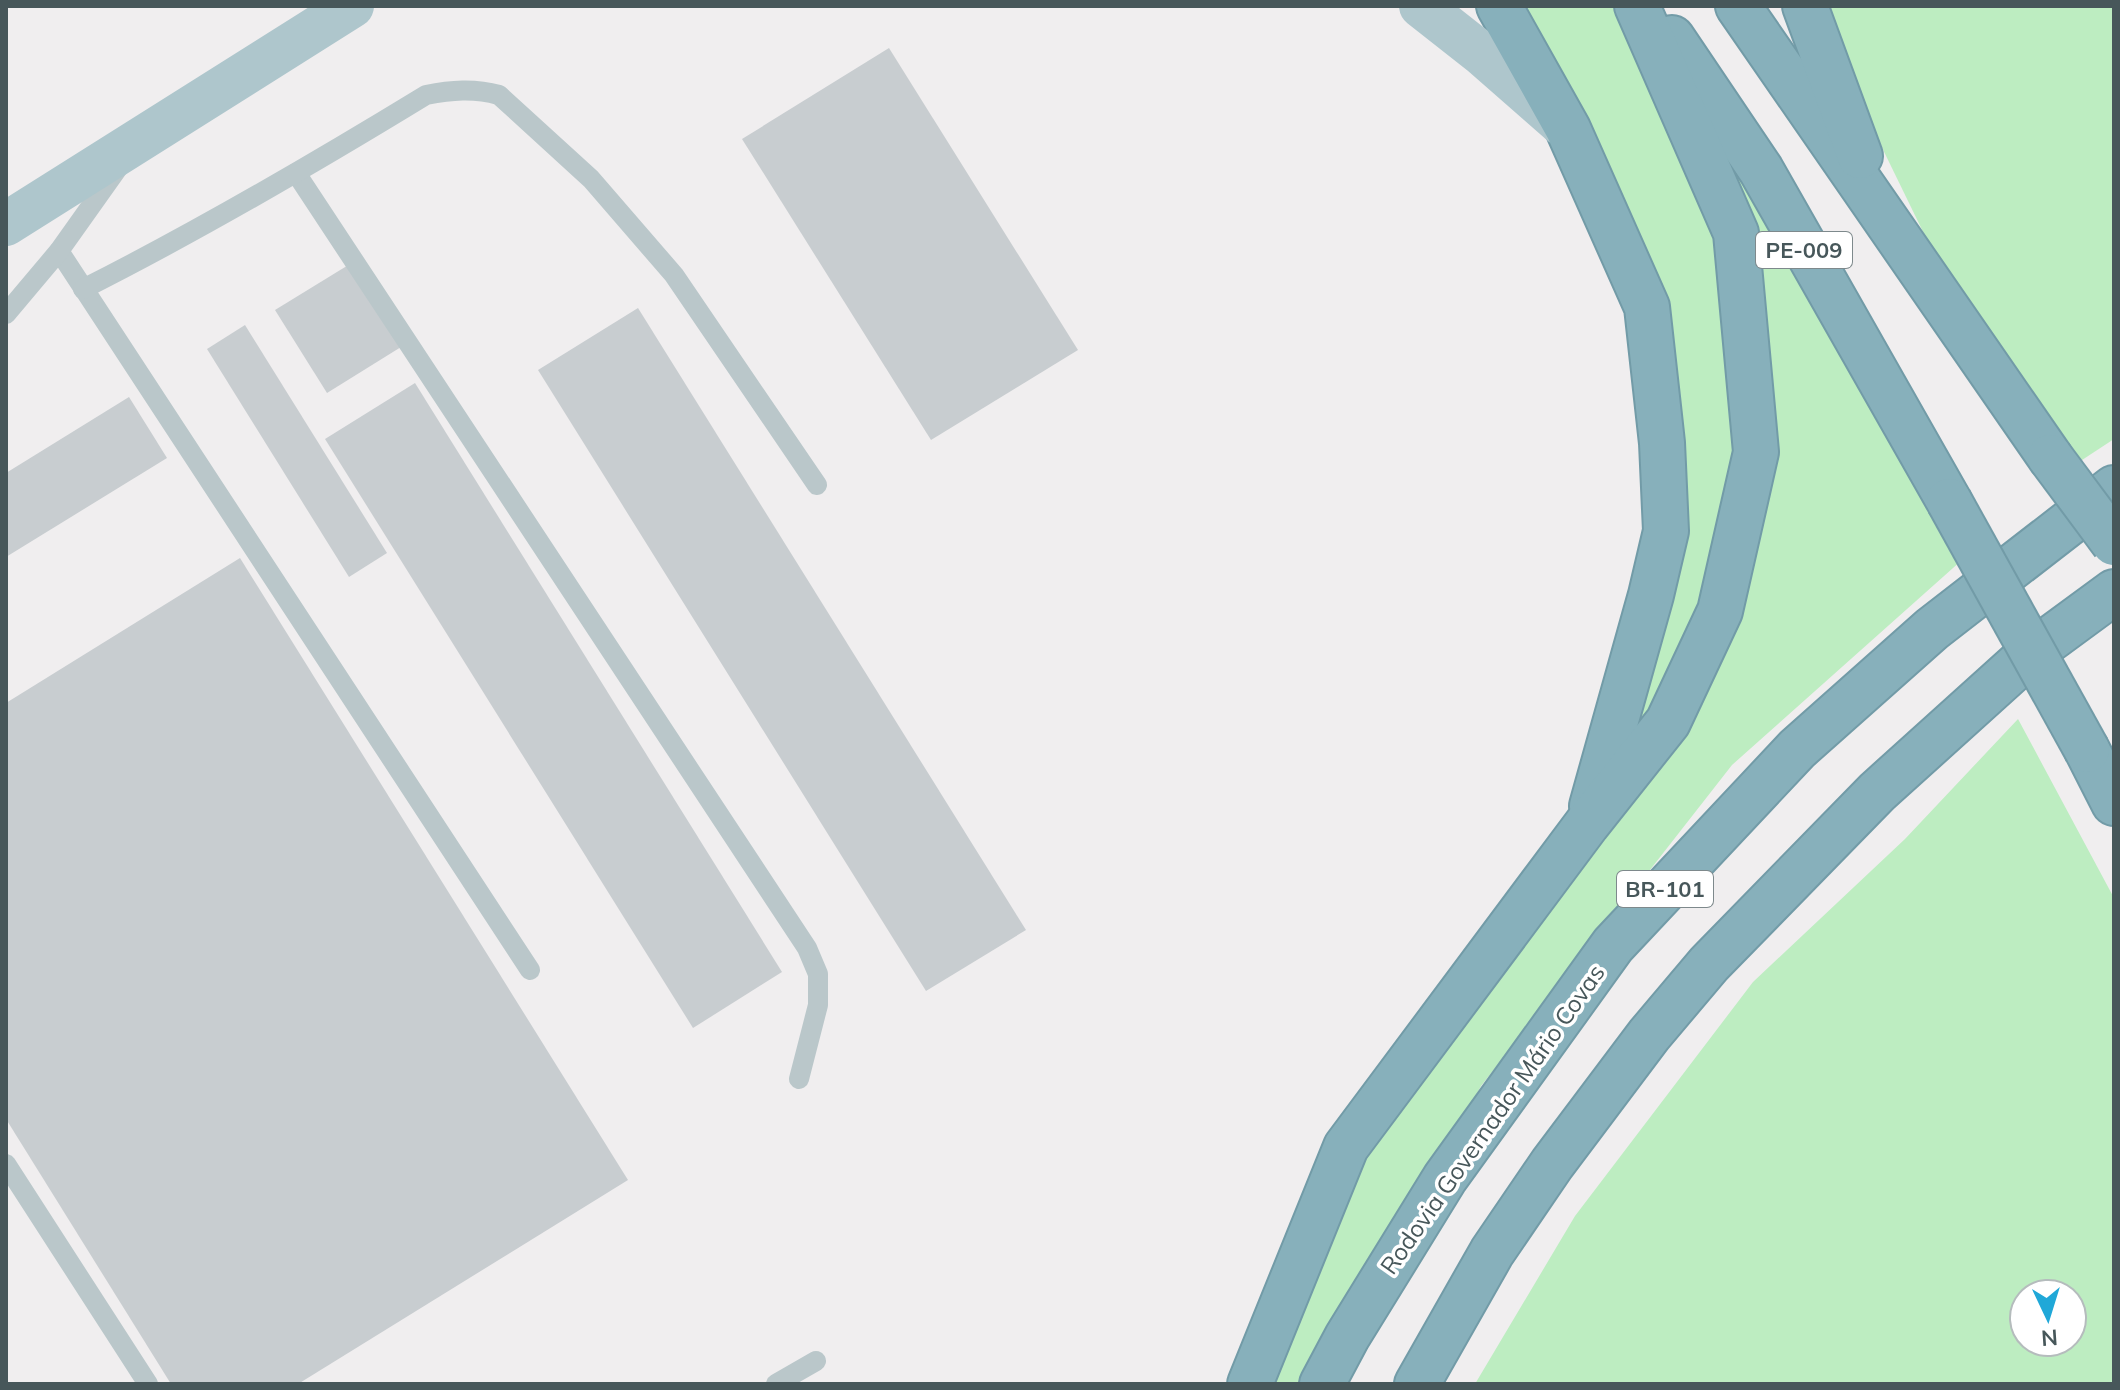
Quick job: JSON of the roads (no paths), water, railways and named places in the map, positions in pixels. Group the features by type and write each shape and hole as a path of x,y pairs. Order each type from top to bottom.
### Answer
{"highway":[{"path":"1499,6 1568,129 1647,307 1662,443 1666,531 1587,824"},
{"path":"1250,1384 1346,1147 1587,824 1668,722 1720,611 1756,452 1736,233 1637,6"},
{"name":"PE-009","path":"1651,6 1761,170 1949,501 2114,803"},
{"name":"PE-009","path":"1738,6 1887,225 2114,543"},
{"path":"1805,6 1887,225"},
{"name":"Rodovia Governador Mário Covas","path":"1322,1384 1354,1324 1445,1178 1613,945 1797,749 1932,629 2114,488"},
{"name":"BR-101","path":"1417,1384 1492,1252 1552,1164 1649,1035 1709,964 1877,792 2031,653 2114,592"}],"main road":[{"path":"1421,6 1568,129"},
{"path":"6,224 341,10"}],"lane":[{"path":"83,289 296,173 426,95 482,90 499,95 591,179 674,275 817,485"},
{"path":"6,314 59,251 134,145"},
{"path":"296,173 807,948 818,974 818,1005 799,1079"},
{"path":"59,251 530,970"},
{"path":"6,1164 148,1384"},
{"path":"776,1384 816,1361"}]}
